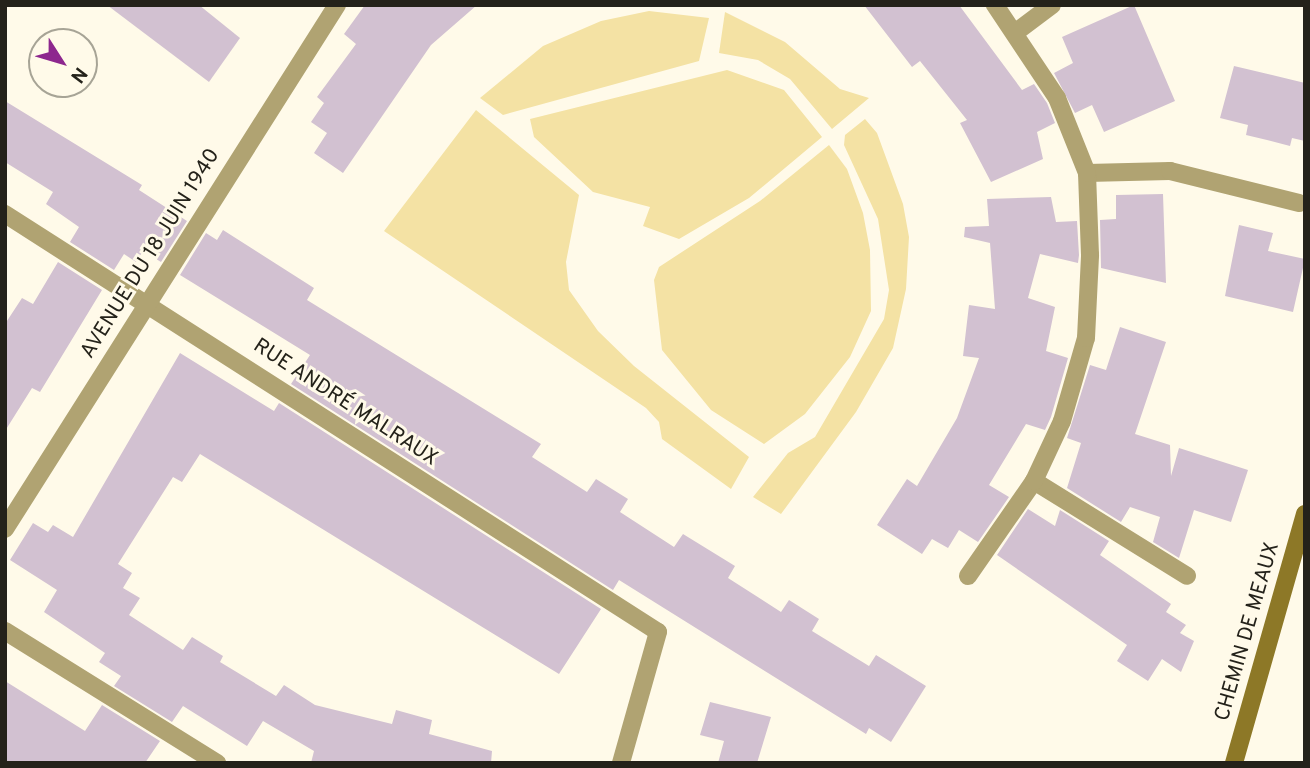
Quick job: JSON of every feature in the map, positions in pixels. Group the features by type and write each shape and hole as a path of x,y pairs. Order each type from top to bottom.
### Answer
{"main road":[{"name":"CHEMIN DE MEAUX","path":"1234,763 1305,514"}],"street":[{"name":"AVENUE DU 18 JUIN 1940","path":"5,529 337,5"},
{"path":"968,576 1034,481 1062,421 1086,338 1087,173 1057,98 1016,32 995,5"},
{"path":"1016,32 1052,5"},
{"path":"1087,173 1170,172 1299,204"},
{"name":"RUE ANDRÉ MALRAUX","path":"5,214 658,632 621,763"},
{"path":"1034,481 1187,576"},
{"path":"5,631 217,763"}],"shaded area":[{"path":"649,11 709,18 699,61 503,115 480,98 543,46 601,21"},
{"path":"725,12 785,42 840,89 869,98 832,129 790,79 758,60 719,53"},
{"path":"727,70 784,90 822,137 749,198 679,239 643,226 650,207 593,192 534,137 530,119"},
{"path":"476,110 579,195 566,262 569,290 598,331 634,366 749,457 731,489 662,439 659,422 646,408 384,231"},
{"path":"865,119 877,133 903,204 909,237 906,289 893,348 856,412 781,514 753,497 788,453 815,437 884,319 889,290 878,219 844,145 845,135"},
{"path":"829,145 847,169 863,213 870,250 871,311 850,357 805,414 764,444 711,410 662,350 654,280 659,267 760,201"}],"building":[{"path":"107,5 199,5 240,38 209,82"},
{"path":"365,5 477,5 431,45 343,173 314,153 327,133 311,122 324,103 317,97 356,44 344,34"},
{"path":"864,5 959,5 1022,90 1034,84 1047,103 1055,123 1037,132 1043,159 991,182 960,123 967,120 920,61 912,67"},
{"path":"1134,5 1175,101 1104,132 1092,105 1075,113 1054,73 1073,63 1062,37"},
{"path":"1234,66 1305,83 1305,141 1292,138 1290,146 1246,135 1248,125 1220,118"},
{"path":"5,101 142,185 139,190 187,221 161,262 143,251 136,262 124,254 114,270 70,242 79,227 46,204 53,192 5,162"},
{"path":"1163,194 1166,283 1101,268 1100,220 1116,219 1116,195"},
{"path":"1051,197 1056,222 1077,221 1079,255 1078,263 1040,254 1028,298 1055,307 1046,351 1068,358 1051,417 1045,430 1026,424 989,485 1009,497 978,542 959,530 948,548 932,539 922,554 877,525 907,479 917,486 957,418 979,358 963,356 969,305 995,309 990,243 964,237 965,227 989,226 987,199"},
{"path":"1239,225 1273,233 1268,251 1305,259 1293,312 1225,296"},
{"path":"223,230 314,288 307,300 541,444 532,457 587,492 596,479 628,499 620,512 674,547 683,534 735,566 728,578 781,612 789,600 819,619 812,631 869,666 876,655 926,686 891,742 869,728 866,734 619,580 613,590 291,384 310,355 180,275 206,233 217,240"},
{"path":"58,262 102,290 40,392 32,388 5,431 5,324 22,298 33,304"},
{"path":"1120,327 1166,342 1135,434 1170,445 1171,476 1179,448 1248,470 1231,522 1194,510 1179,558 1153,542 1160,517 1130,507 1121,522 1067,488 1081,443 1067,438 1090,365 1106,370"},
{"path":"180,353 274,411 279,403 601,609 559,674 200,454 182,482 173,477 118,564 132,573 123,588 140,598 129,615 183,650 192,637 223,656 220,662 276,696 284,685 315,705 392,724 396,710 432,720 429,734 492,751 491,763 311,763 314,751 263,721 247,746 183,706 172,722 114,686 121,676 99,662 105,653 44,612 57,590 10,560 33,523 48,532 53,525 73,537"},
{"path":"1028,509 1055,526 1060,510 1109,541 1100,555 1171,604 1166,612 1186,625 1180,633 1194,641 1181,672 1162,659 1148,681 1117,661 1127,645 997,555"},
{"path":"5,681 85,731 102,705 160,741 145,763 5,763"},
{"path":"710,702 771,717 757,763 718,763 724,741 700,735"}]}
